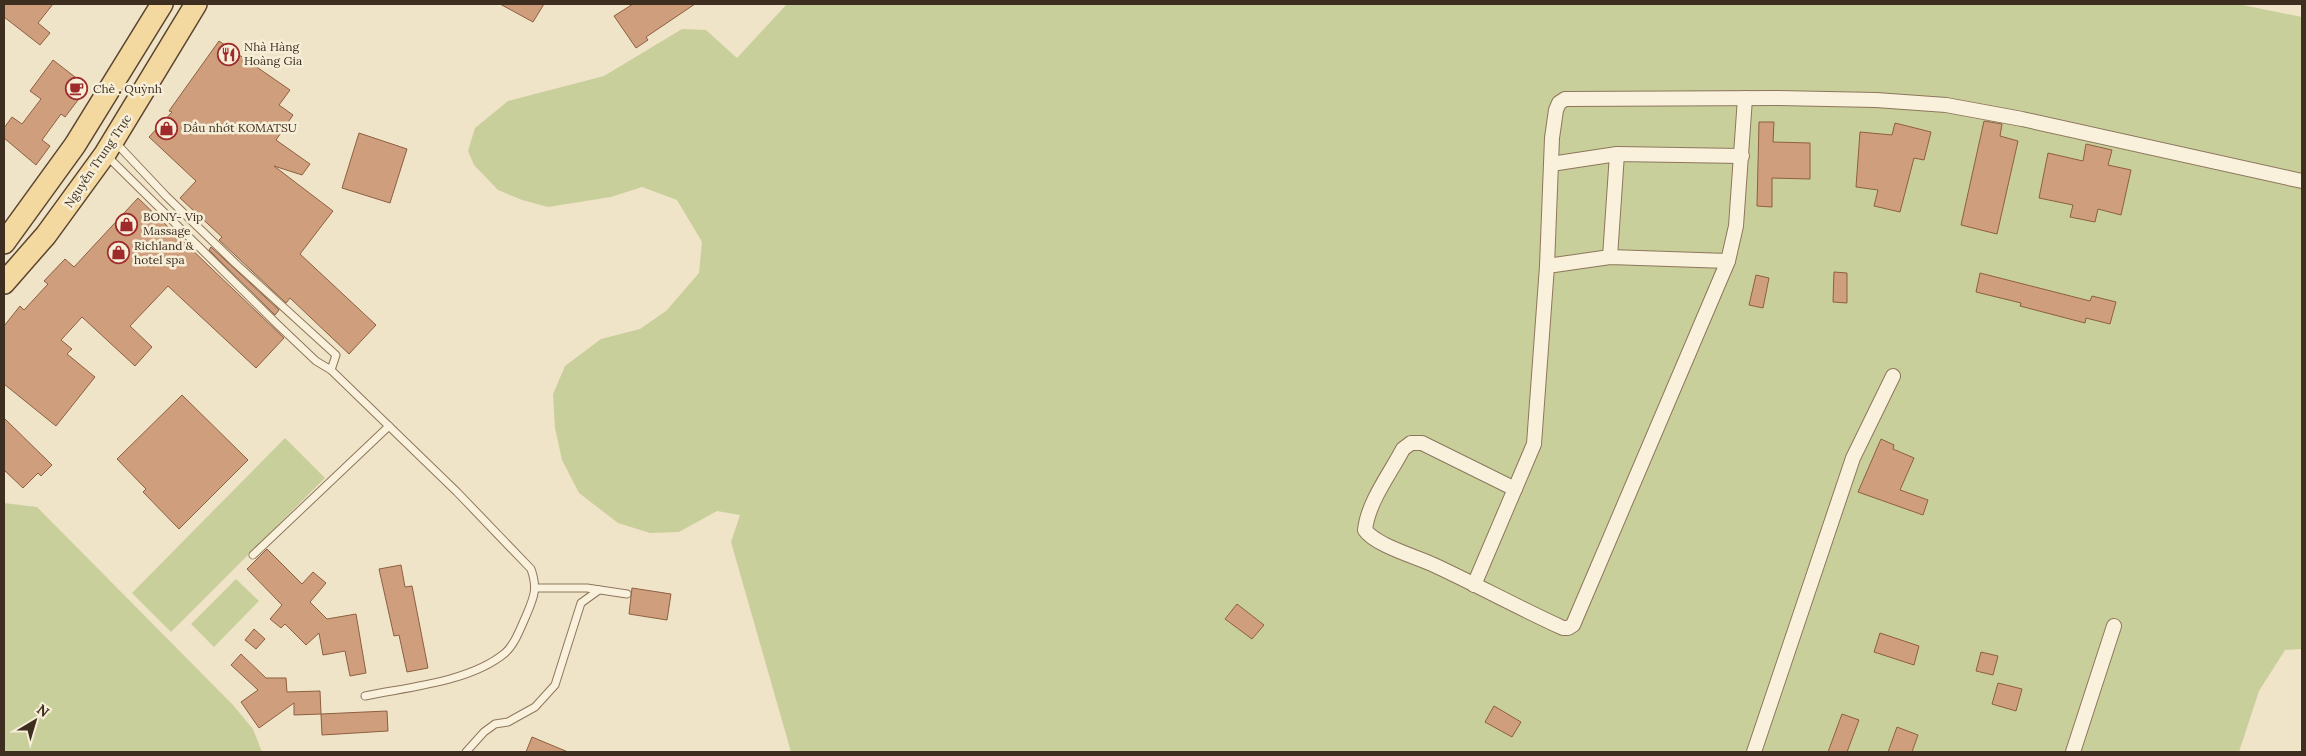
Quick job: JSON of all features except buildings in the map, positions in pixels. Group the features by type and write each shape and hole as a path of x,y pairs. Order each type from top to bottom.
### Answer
{"main road":[{"path":"4,244 75,145 162,4"},
{"name":"Nguyễn Trung Trực","path":"4,283 46,235 110,147 196,4"}],"street":[{"path":"1515,489 1422,444 1411,443 1404,449 1366,520 1365,530 1368,534 1562,628 1568,628 1572,625 1728,261 1736,226 1745,98"},
{"path":"1474,585 1534,444 1542,308 1547,266 1551,164 1556,110 1559,102 1565,99 1745,98 1876,100 1946,105 2022,119 2302,181"},
{"path":"1551,164 1617,154 1742,156"},
{"path":"1610,257 1617,154"},
{"path":"1547,266 1610,257 1728,261"},
{"path":"1754,752 1854,458 1893,376"},
{"path":"2073,752 2114,626"}],"lane":[{"path":"110,147 277,324 316,361 331,370 457,492 531,569 536,583 532,602 517,637 505,653 480,667 447,680 365,696"},
{"path":"110,147 166,196 235,263 336,355 331,370"},
{"path":"253,556 389,426"},
{"path":"535,588 548,586 587,588 628,594"},
{"path":"466,752 490,728 508,722 535,707 555,685 581,603 599,590"}],"green space":[{"path":"787,4 2238,4 2302,17 2302,649 2285,650 2259,691 2239,752 791,752 731,542 740,515 717,511 679,532 650,533 618,523 579,493 562,460 555,428 553,394 565,366 601,339 640,329 666,311 699,273 702,242 677,200 642,187 611,197 548,207 522,200 498,190 474,165 468,151 475,128 508,101 604,76 682,29 706,30 737,58"},
{"path":"285,438 325,478 171,632 132,593"},
{"path":"4,503 37,507 233,705 253,729 262,752 4,752"},
{"path":"236,579 259,601 214,647 191,624"}],"place":[{"name":"Nhà Hàng Hoàng Gia","path":"228,54"},
{"name":"Chè . Quỳnh","path":"77,89"},
{"name":"Dầu nhớt KOMATSU","path":"167,128"},
{"name":"BONY- Vip Massage","path":"127,224"},
{"name":"Richland & hotel spa","path":"118,253"}]}
